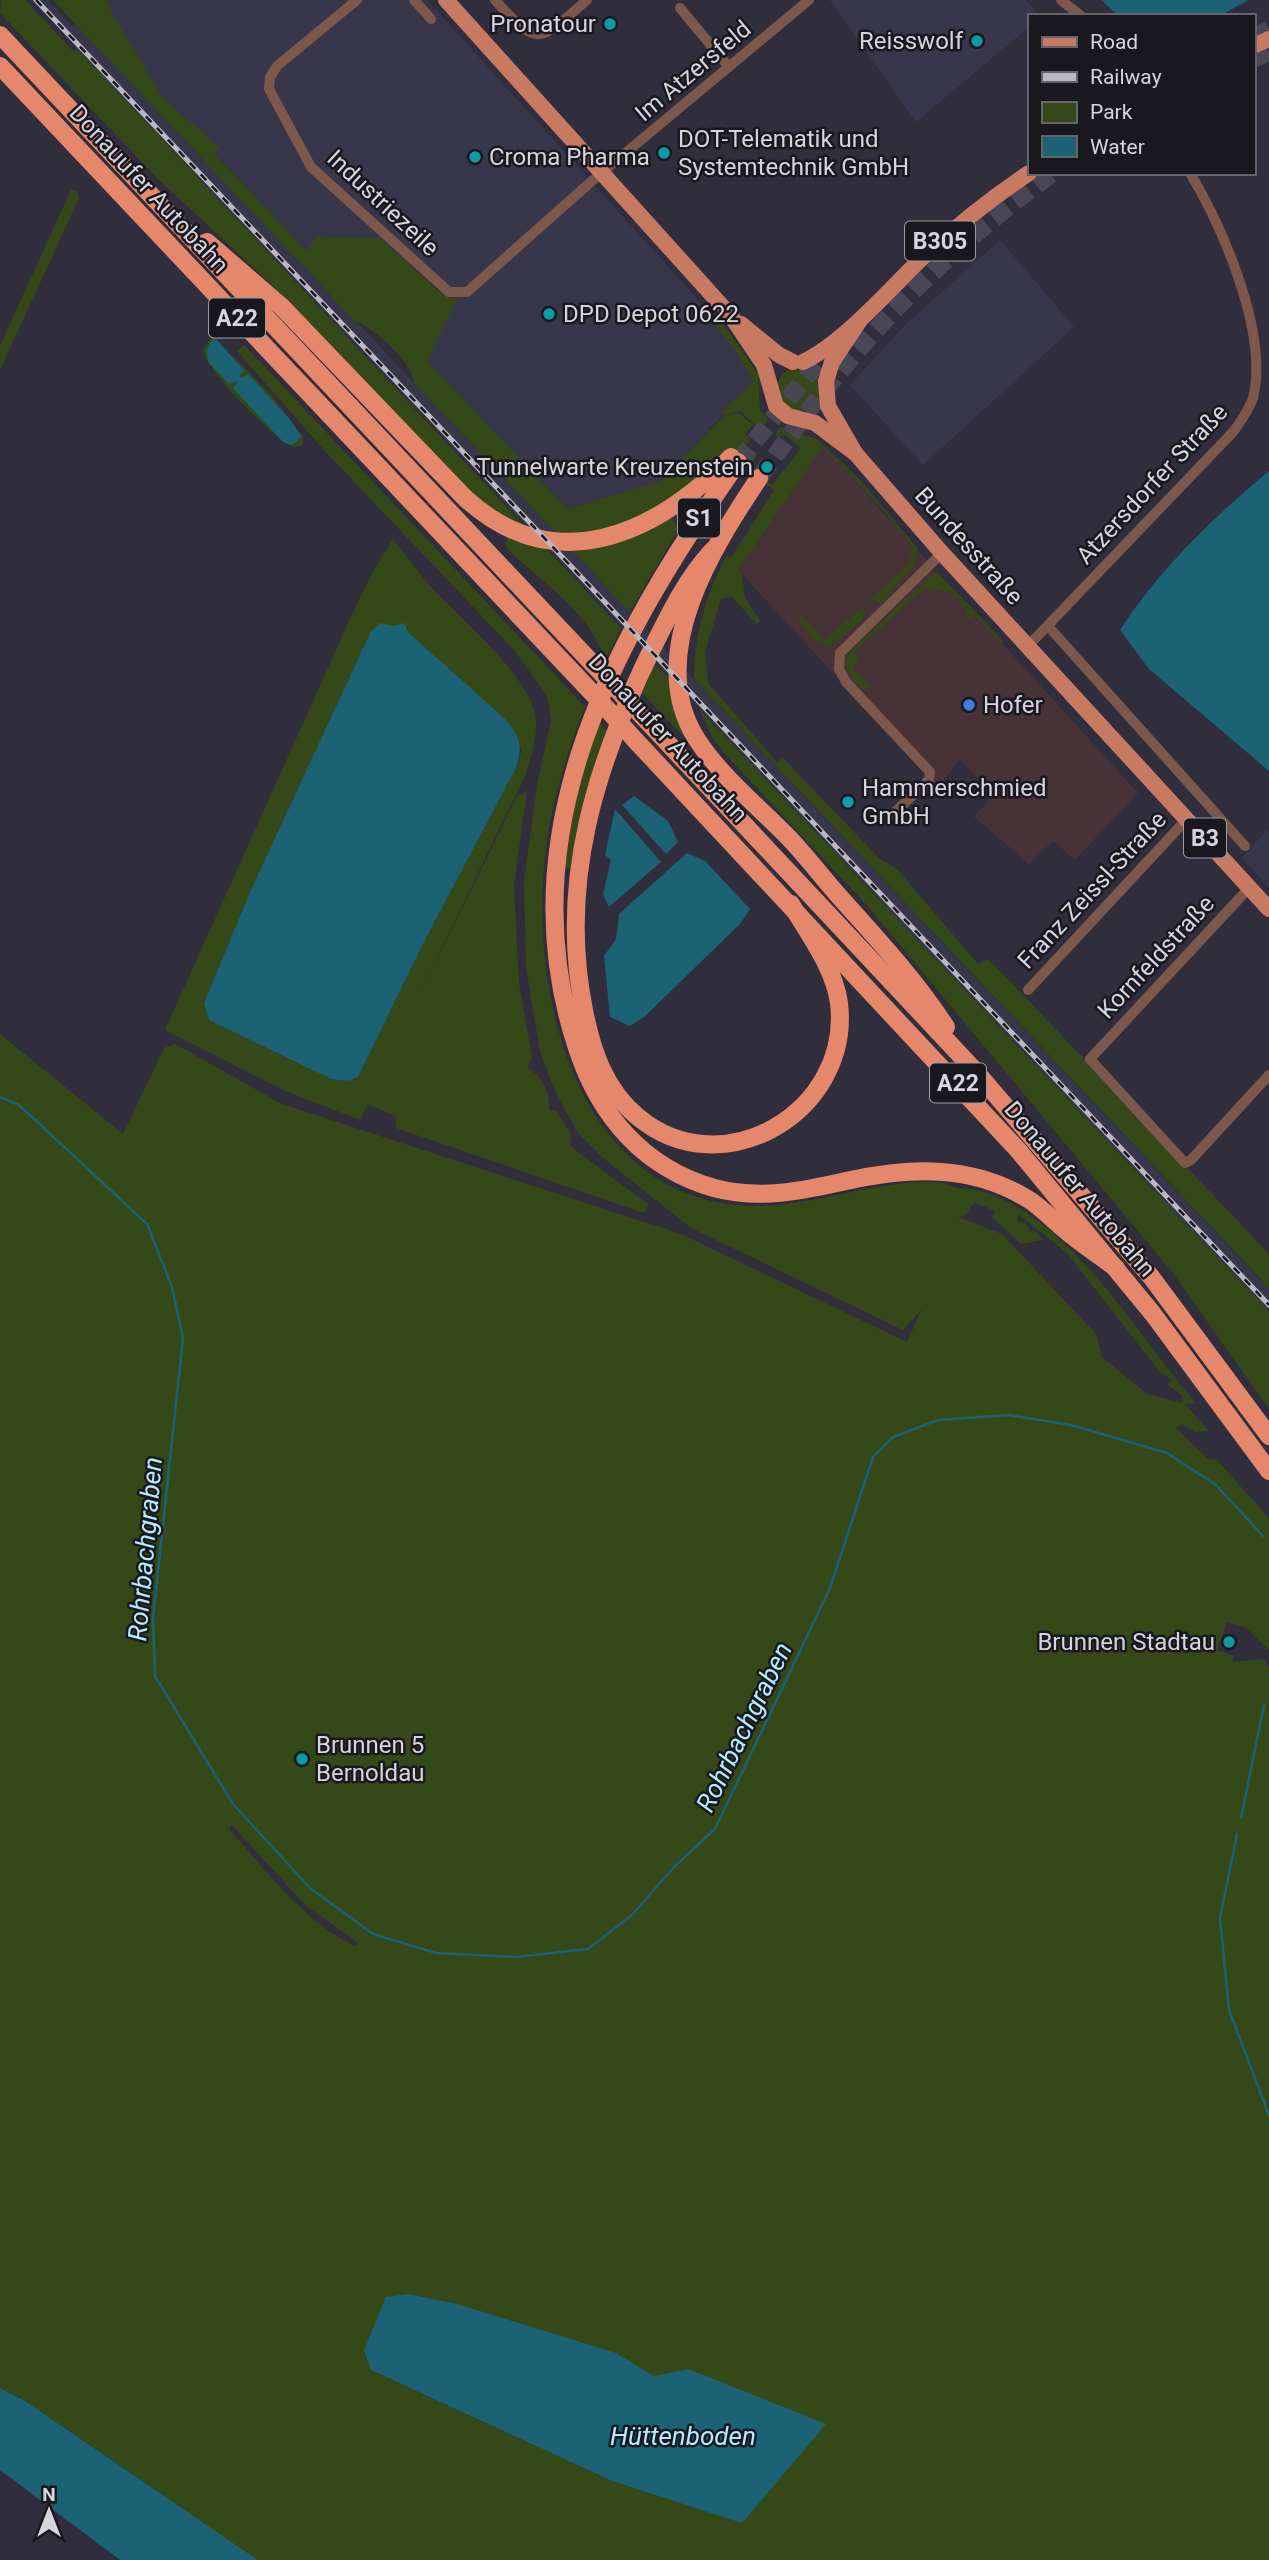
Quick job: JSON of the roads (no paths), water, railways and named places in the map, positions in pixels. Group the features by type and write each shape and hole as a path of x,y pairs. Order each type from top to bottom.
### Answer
{"highway":[{"name":"Donauufer Autobahn","path":"0,35 978,1074 1143,1267 1269,1436"},
{"name":"Donauufer Autobahn","path":"0,66 791,904 991,1120 1116,1268 1269,1472"},
{"name":"S1","path":"155,201 248,275 466,498 508,530 533,539 558,542 615,534 658,516 687,498 735,459 663,575 622,649 584,739 564,806 556,862 554,931 561,984 582,1063 605,1110 626,1136 656,1162 686,1178 733,1192 788,1193 909,1170 938,1170 983,1179 1032,1202 1116,1268"},
{"name":"S1","path":"759,478 713,551 693,594 682,637 680,694 694,734 728,778 792,841 917,983 978,1074"},
{"path":"713,551 689,579 626,705 594,792 578,870 576,946 590,1035 607,1080 619,1098 645,1123 690,1142 740,1142 782,1126 810,1101 821,1086 836,1050 839,1003 831,974 791,904"}],"main road":[{"name":"B3","path":"446,0 731,316 764,365 776,406 788,416 815,423 839,444 855,453"},
{"name":"B305","path":"798,362 819,353 860,320 952,231 1028,174"},
{"name":"B3","path":"731,316 779,355 817,368 826,381 826,398 831,414 855,453"},
{"name":"B305","path":"826,381 832,362 860,320"},
{"path":"771,383 779,369 798,362"},
{"path":"802,418 817,412 826,398"},
{"name":"Bundesstraße","path":"855,453 942,553 1187,819"},
{"name":"B3","path":"1187,819 1269,909"}],"street":[{"name":"Industriezeile","path":"357,0 277,66 270,77 269,89 311,167 449,292 467,292"},
{"path":"414,0 431,19"},
{"path":"495,0 523,30 533,35 546,33 587,0"},
{"name":"Im Atzersfeld","path":"467,292 603,173 809,0"},
{"path":"1061,0 1078,14"},
{"path":"680,8 729,66"},
{"name":"Atzersdorfer Straße","path":"1028,646 1234,431 1253,399 1259,352 1243,288 1223,232 1191,175"},
{"path":"893,814 929,780 930,772 846,682 839,669 840,653 942,553"},
{"path":"1048,626 1245,846"},
{"name":"Franz Zeissl-Straße","path":"1028,989 1187,819"},
{"name":"Kornfeldstraße","path":"1250,887 1090,1059 1185,1163 1191,1160 1269,1075"}],"water":[{"path":"1101,0 1249,0 1223,14 1117,14"},
{"path":"212,340 217,340 244,370 241,378 248,374 289,418 302,437 292,445 283,442 233,388 238,381 229,384 209,363 206,351"},
{"path":"1269,471 1269,771 1149,669 1120,630 1152,586 1188,545"},
{"path":"380,623 393,626 404,623 409,633 505,719 517,736 520,747 516,768 426,938 358,1077 348,1081 331,1079 209,1020 204,1003 250,892 370,633"},
{"path":"634,796 668,821 678,842 666,854 622,805"},
{"path":"615,809 661,862 609,907 603,894 611,860 605,855"},
{"path":"687,853 705,861 750,909 740,924 644,1017 630,1026 610,1017 604,956 616,939 619,914"},
{"name":"Hüttenboden","path":"408,2294 457,2304 616,2353 654,2376 688,2369 826,2424 742,2523 612,2481 371,2370 364,2350 386,2297"},
{"path":"0,2388 25,2401 258,2560 120,2560 0,2470"}],"waterway":[{"name":"Rohrbachgraben","path":"0,1097 19,1105 147,1224 172,1287 183,1338 153,1618 155,1676 233,1804 310,1888 373,1934 436,1953 516,1957 588,1949 632,1915 674,1867 715,1829 830,1588 873,1457 893,1437 938,1420 1008,1415 1071,1425 1167,1453 1216,1485 1263,1536"},
{"name":"Rohrbachgraben","path":"1241,1818 1264,1705"},
{"name":"Rohrbachgraben","path":"1237,1834 1220,1918 1229,2010 1269,2115"}],"tunnel":[{"path":"1255,36 1269,30"},
{"path":"1255,58 1269,52"},
{"path":"759,478 821,395 866,341 915,289 996,217 1050,175"},
{"path":"738,462 829,348"}],"railway":[{"path":"36,0 1269,1305"}],"place":[{"name":"Pronatour","path":"610,24"},
{"name":"Reisswolf","path":"977,41"},
{"name":"DOT-Telematik und Systemtechnik GmbH","path":"664,153"},
{"name":"Croma Pharma","path":"475,157"},
{"name":"DPD Depot 0622","path":"549,314"},
{"name":"Tunnelwarte Kreuzenstein","path":"767,467"},
{"name":"Hofer","path":"969,705"},
{"name":"Hammerschmied GmbH","path":"848,802"},
{"name":"Brunnen Stadtau","path":"1229,1642"},
{"name":"Brunnen 5 Bernoldau","path":"302,1759"}]}
